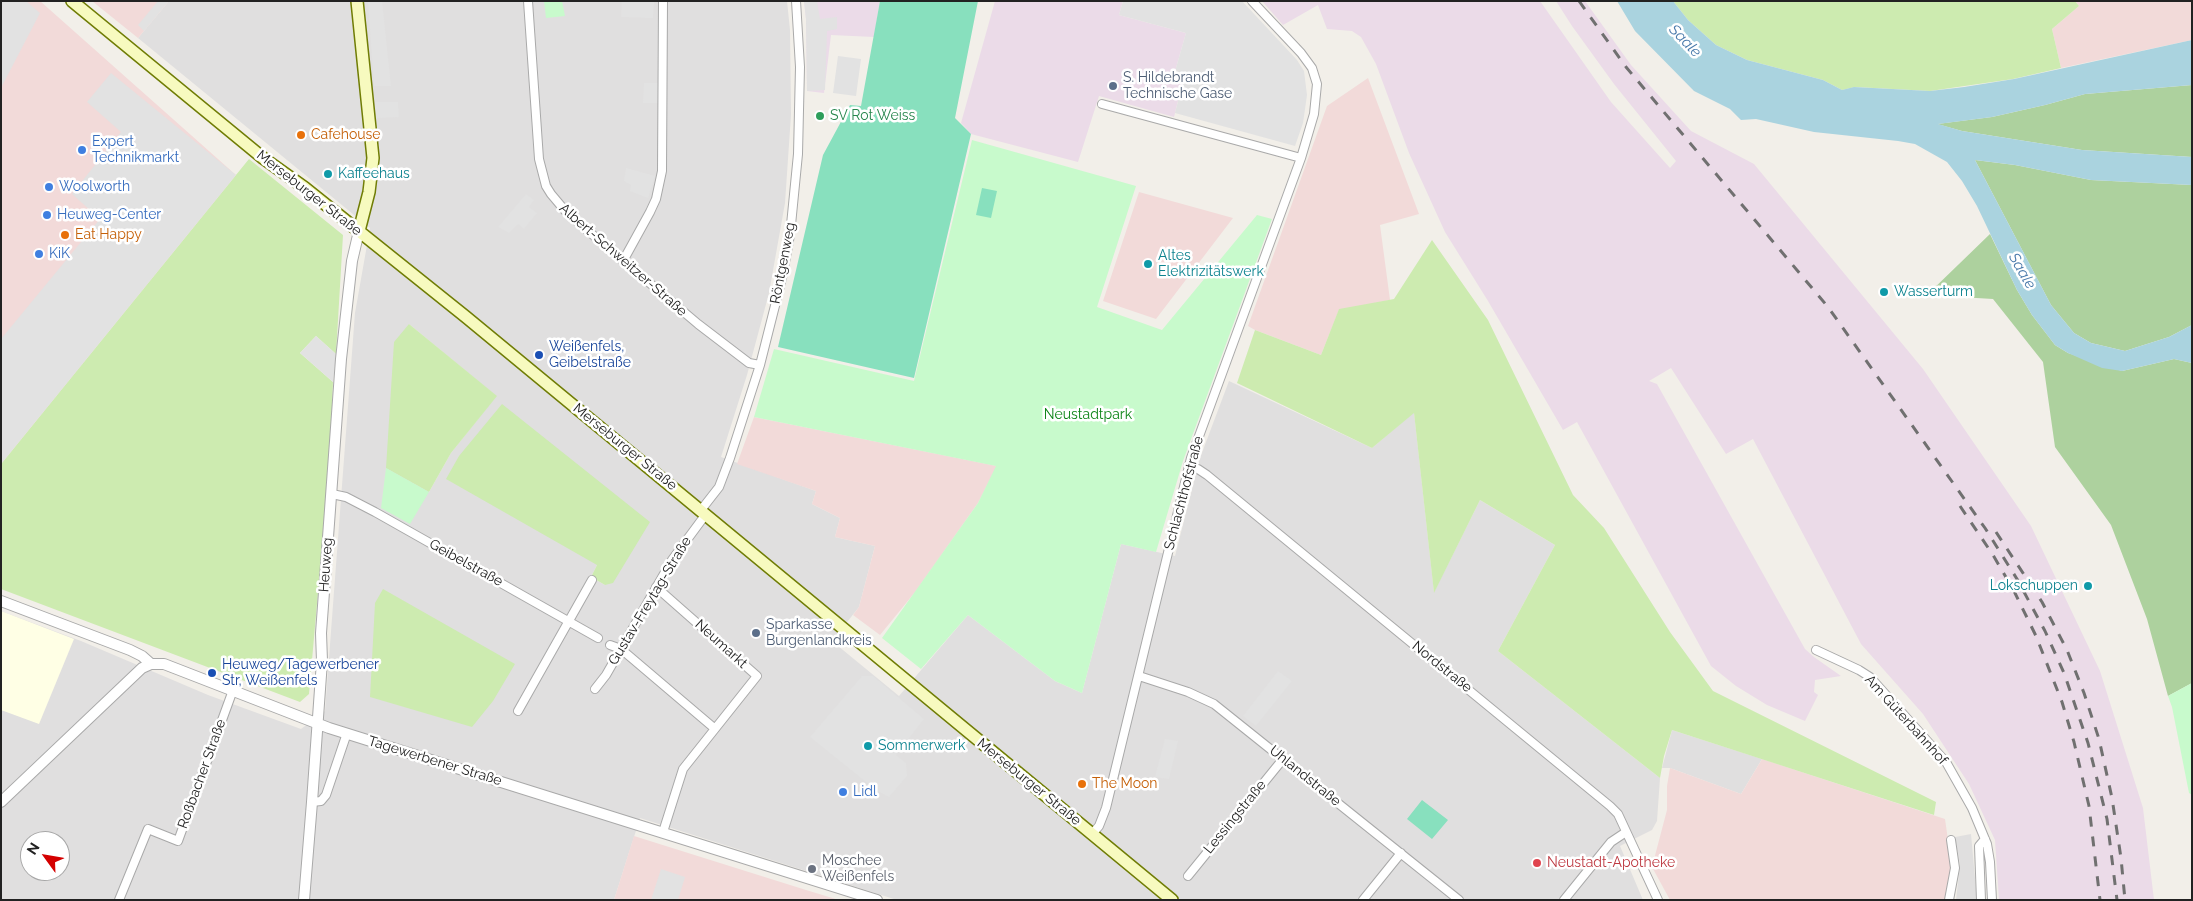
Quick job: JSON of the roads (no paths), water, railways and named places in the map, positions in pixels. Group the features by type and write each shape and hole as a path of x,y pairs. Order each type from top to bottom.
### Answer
{"main road":[{"name":"Merseburger Straße","path":"72,1 263,158 359,231 704,512 1172,900"},
{"path":"357,1 373,158 359,231"}],"street":[{"name":"Albert-Schweitzer-Straße","path":"528,1 539,159 546,186 557,203 567,213 698,324 749,363 760,365"},
{"path":"624,261 631,251 656,199 662,171 663,1"},
{"name":"Röntgenweg","path":"704,512 720,484 760,365 782,278 794,200 798,154 800,67 796,1"},
{"name":"Schlachthofstraße","path":"1092,834 1099,826 1106,808 1188,466 1301,158 1314,114 1317,84 1312,68 1302,53 1252,1"},
{"path":"1102,104 1301,158"},
{"name":"Heuweg","path":"304,900 344,325 352,260 359,231"},
{"name":"Nordstraße","path":"1188,466 1198,469 1207,475 1615,810 1658,900"},
{"name":"Geibelstraße","path":"332,494 346,497 375,512 598,638"},
{"name":"Gustav-Freytag-Straße","path":"595,689 621,649 677,552 704,512"},
{"path":"518,711 592,580"},
{"name":"Neumarkt","path":"656,587 757,676 683,769 662,832"},
{"name":"Tagewerbener Straße","path":"1,601 130,650 142,656 151,664 164,664 316,723 877,900"},
{"path":"610,645 621,649 714,728"},
{"name":"Am Güterbahnhof","path":"1816,650 1859,670 1880,687 1946,762 1972,808 1985,839 1990,862 1992,900"},
{"path":"1,802 142,668 151,664"},
{"name":"Uhlandstraße","path":"1138,676 1188,692 1214,704 1458,900"},
{"name":"Roßbacher Straße","path":"119,900 148,829 178,841 233,690"},
{"path":"312,802 322,801 326,795 347,733"},
{"name":"Lessingstraße","path":"1188,876 1283,759"},
{"path":"1564,900 1611,842 1626,832"},
{"path":"1981,900 1979,846 1985,839"},
{"path":"1949,900 1955,868 1951,840"},
{"path":"1363,900 1401,853"}],"water":[{"name":"Saale","path":"1617,1 1673,1 1688,20 1716,45 1747,60 1823,80 1842,90 1854,87 1930,91 1964,87 2014,79 2192,40 2192,85 2085,94 1992,117 1938,124 1962,131 2082,150 2192,157 2192,185 2091,180 2015,165 1975,160 2051,305 2074,333 2091,343 2125,351 2169,337 2192,325 2192,363 2174,359 2122,371 2102,368 2055,345 2032,315 2017,290 1977,206 1962,181 1947,162 1915,144 1814,132 1756,119 1741,120 1730,109 1694,91 1635,31"}],"railway":[{"path":"1579,1 1626,67 1828,307 1985,528 2017,579 2045,631 2064,673 2088,743 2107,819 2117,900"},
{"path":"1960,506 1993,555 2014,591 2036,636 2062,702 2074,742 2089,806 2100,900"},
{"path":"1996,532 2042,602 2067,650 2084,693 2099,739 2112,798 2125,900"}],"place":[{"name":"S. Hildebrandt Technische Gase","path":"1113,86"},
{"name":"SV Rot Weiss","path":"820,116"},
{"name":"Cafehouse","path":"301,135"},
{"name":"Expert Technikmarkt","path":"82,150"},
{"name":"Kaffeehaus","path":"328,174"},
{"name":"Woolworth","path":"49,187"},
{"name":"Heuweg-Center","path":"47,215"},
{"name":"Eat Happy","path":"65,235"},
{"name":"KiK","path":"39,254"},
{"name":"Altes Elektrizitätswerk","path":"1148,264"},
{"name":"Wasserturm","path":"1884,292"},
{"name":"Weißenfels, Geibelstraße","path":"539,355"},
{"name":"Lokschuppen","path":"2088,586"},
{"name":"Sparkasse Burgenlandkreis","path":"756,633"},
{"name":"Heuweg/Tagewerbener Str, Weißenfels","path":"212,673"},
{"name":"Sommerwerk","path":"868,746"},
{"name":"The Moon","path":"1082,784"},
{"name":"Lidl","path":"843,792"},
{"name":"Neustadt-Apotheke","path":"1537,863"},
{"name":"Moschee Weißenfels","path":"812,869"}],"park label":[{"name":"Neustadtpark","path":"1088,415"}]}
